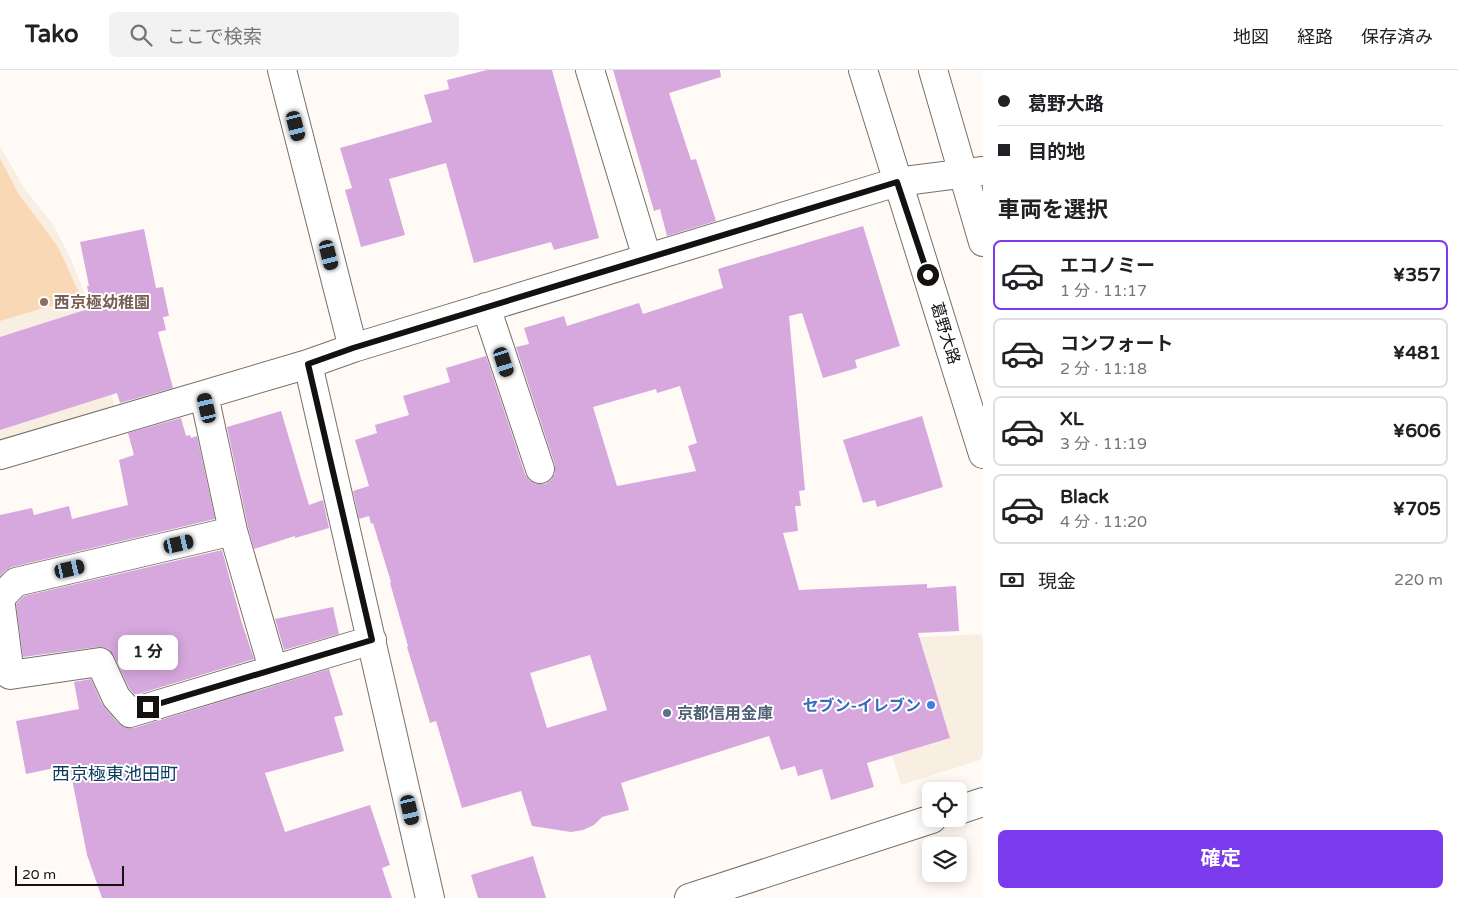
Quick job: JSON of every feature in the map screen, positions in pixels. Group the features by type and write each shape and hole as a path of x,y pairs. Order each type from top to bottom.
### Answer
{"street":[{"path":"282,70 353,348"},
{"path":"590,70 647,258"},
{"name":"葛野大路","path":"863,70 983,454"},
{"path":"933,70 973,173 983,242"},
{"path":"0,455 308,364 353,348 897,182 973,173"},
{"path":"486,307 540,469"},
{"path":"308,364 430,898"},
{"path":"204,395 233,531 273,669"},
{"path":"233,531 16,582 0,598 10,675 100,662 116,697 130,712 372,640"},
{"path":"689,898 724,892 922,823"}],"shaded area":[{"name":"西京極幼稚園","path":"0,146 24,188 52,223 71,259 105,345 100,354 116,410 0,445"},
{"path":"0,158 18,193 58,247 81,297 0,321"},
{"path":"981,634 983,640 983,754 980,760 901,785 892,755 903,638"}],"building":[{"path":"487,70 552,70 599,238 554,250 551,242 474,263 446,163 389,179 405,235 361,247 345,190 352,188 340,148 432,122 424,95 449,89 447,80"},
{"path":"613,70 720,70 721,77 669,93 691,160 696,159 716,221 667,236 660,209 654,211"},
{"path":"863,226 900,346 855,360 857,368 823,378 802,313 789,316 805,490 799,491 801,506 795,506 798,531 783,533 799,590 927,584 927,588 956,586 959,631 918,633 950,738 867,763 874,787 831,800 822,769 798,776 795,766 781,770 769,736 621,783 629,810 602,817 594,825 583,830 571,832 532,826 521,791 462,808 436,721 430,723 373,523 371,524 369,516 359,519 353,491 369,486 355,440 377,433 375,425 409,415 403,396 450,382 446,368 486,356 525,474 529,480 536,484 545,484 551,480 555,473 555,465 516,347 529,344 524,328 564,316 567,326 639,303 643,314 723,288 718,269","holes":["680,386 697,443 688,446 696,471 617,486 593,407 656,389 657,393","590,655 607,710 547,728 530,673"]},
{"path":"144,229 156,288 163,287 169,316 163,317 166,330 158,332 173,388 120,403 117,393 0,430 0,337 91,308 87,286 89,286 80,242"},
{"path":"281,411 309,505 323,500 329,528 254,549 227,427"},
{"path":"922,416 943,487 877,507 875,500 863,503 843,440"},
{"path":"181,418 186,436 190,435 191,438 197,436 215,519 12,567 0,576 0,515 32,508 34,515 69,506 72,519 128,505 119,460 134,455 128,433"},
{"path":"222,550 254,659 135,695 129,688 114,656 107,648 98,647 23,657 16,604 24,596"},
{"path":"333,607 339,634 284,650 275,619"},
{"path":"329,669 343,715 334,717 344,751 265,773 285,832 370,805 390,865 382,868 392,898 102,898 87,855 70,769 65,770 64,766 26,774 16,721 79,709 74,682 91,679 102,704 118,723 125,728 134,728"},
{"path":"533,856 546,898 478,898 471,875"}],"place":[{"name":"西京極幼稚園","path":"44,302"},
{"name":"セブン-イレブン","path":"931,705"},
{"name":"京都信用金庫","path":"667,713"}],"district":[{"name":"西京極東池田町","path":"115,774"}],"route":[{"path":"148,707 372,640 308,364 353,348 897,182 928,275"}]}
